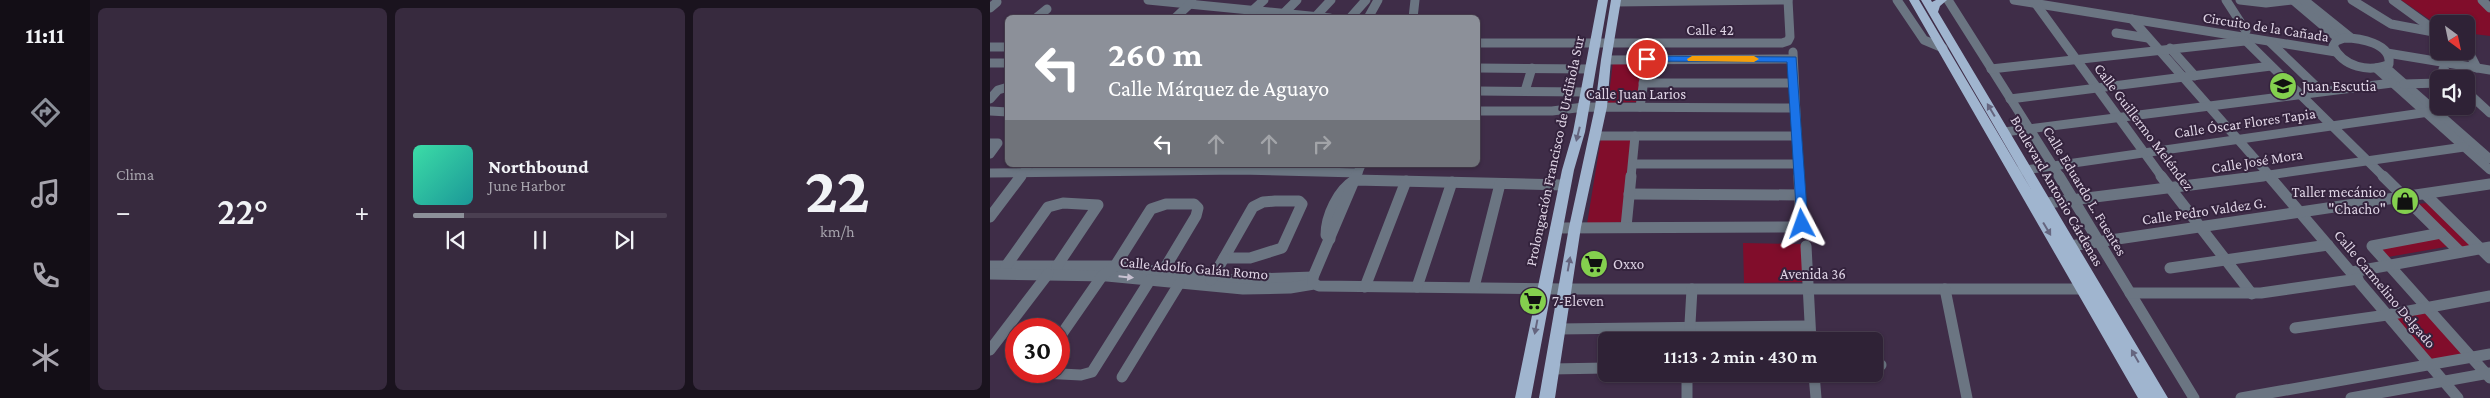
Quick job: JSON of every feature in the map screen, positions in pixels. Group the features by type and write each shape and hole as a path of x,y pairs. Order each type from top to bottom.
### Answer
{"main road":[{"name":"Prolongación Francisco de Urdiñola Sur","path":"1523,398 1565,185 1584,107 1603,0"},
{"name":"Boulevard Antonio Cárdenas","path":"1914,0 2004,132 2020,170"},
{"path":"1924,0 1921,4 1927,17"},
{"path":"1927,17 1942,0"},
{"name":"Prolongación Francisco de Urdiñola Sur","path":"1547,398 1575,227 1601,107 1606,60 1616,1"},
{"name":"Boulevard Antonio Cárdenas","path":"1927,17 1943,48 2040,204 2083,289 2146,398"},
{"name":"Boulevard Antonio Cárdenas","path":"2040,204 2070,246 2160,398"}],"street":[{"path":"1148,0 1193,2 1223,7 1305,15"},
{"path":"1223,7 1231,0"},
{"path":"1253,10 1264,0"},
{"path":"1284,13 1297,0"},
{"path":"1317,15 1331,0"},
{"path":"1353,15 1366,0"},
{"path":"1370,15 1378,0"},
{"path":"1413,15 1415,0"},
{"path":"1616,1 1788,0"},
{"name":"Calle 42","path":"1480,43 1778,43 1788,41 1790,38 1788,0"},
{"path":"1897,0 1924,40 1943,48"},
{"name":"Calle Eduardo L. Fuentes","path":"1948,0 2053,165 2073,201 2194,398"},
{"name":"Circuito de la Cañada","path":"2014,0 2034,1 2132,19 2334,49"},
{"name":"Circuito de la Cañada","path":"2052,0 2270,42 2334,49"},
{"path":"2226,0 2245,37 2460,252"},
{"path":"2240,0 2266,3 2293,0 2340,39 2350,38 2367,41 2404,84 2430,107"},
{"path":"2304,0 2350,38"},
{"path":"2352,0 2391,24 2430,31"},
{"path":"2393,0 2430,27"},
{"path":"2482,0 2490,8"},
{"name":"Calle Guillermo Meléndez","path":"2034,1 2143,153 2252,294"},
{"path":"990,8 998,2"},
{"path":"1179,15 1193,2"},
{"path":"1040,15 1047,9"},
{"path":"1908,18 1927,17"},
{"name":"Calle Carmelino Delgado","path":"2132,19 2268,174 2458,398"},
{"path":"2116,33 2148,38"},
{"path":"1992,69 2159,50 2245,37"},
{"path":"2340,39 2334,49 2348,62 2385,62 2490,70"},
{"path":"2270,42 2321,91"},
{"path":"990,47 1005,46"},
{"path":"2170,48 2195,76"},
{"path":"1556,228 1801,227 1793,56 1606,60"},
{"path":"1640,107 1647,59"},
{"path":"2473,60 2477,68"},
{"path":"2385,62 2490,77"},
{"path":"2385,62 2392,83 2490,170"},
{"path":"990,63 1005,63"},
{"path":"2010,99 2272,66"},
{"path":"1480,68 1590,69"},
{"path":"1525,91 1532,68"},
{"path":"1643,83 1793,84"},
{"path":"2004,132 2392,83"},
{"path":"2404,84 2430,83"},
{"path":"990,99 998,90 1005,88"},
{"path":"1480,91 1586,92"},
{"path":"2475,99 2490,113"},
{"name":"Calle Juan Larios","path":"1480,111 1552,111 1584,107 1795,108"},
{"path":"990,111 1005,112"},
{"name":"Calle Óscar Flores Tapia","path":"2020,170 2237,138 2430,113"},
{"path":"2439,115 2490,159"},
{"path":"1594,136 1797,136"},
{"path":"1626,227 1636,136"},
{"path":"990,142 997,143 998,145 990,154"},
{"name":"Calle José Mora","path":"2040,204 2171,189 2464,147"},
{"path":"1633,164 1798,164"},
{"path":"990,172 1074,168 1324,169 1358,172 1406,181 1565,185"},
{"path":"990,207 1026,169"},
{"path":"990,216 1026,169"},
{"path":"1314,280 1358,172"},
{"path":"1365,287 1406,181"},
{"path":"1417,287 1452,182"},
{"path":"1474,287 1500,184"},
{"name":"Calle Pedro Valdez G.","path":"2070,246 2426,195 2490,184"},
{"path":"1630,194 1800,195"},
{"path":"2426,195 2485,247 2490,258"},
{"path":"1211,280 1255,205 1262,202 1299,201 1302,204 1285,245 1279,250 1250,258 1224,258"},
{"path":"1006,266 1048,207 1063,203 1098,205 1057,266"},
{"path":"1070,322 1102,276 1115,266 1151,209 1166,204 1194,204 1198,208 1196,216 1163,271"},
{"path":"2441,233 2372,246 2426,308 2489,375"},
{"path":"2170,268 2328,245"},
{"path":"1806,246 1810,332"},
{"path":"2130,293 2252,294 2355,276 2388,266 2485,247"},
{"name":"Calle Adolfo Galán Romo","path":"991,274 1006,266 1115,266 1163,271 1211,280 1314,280"},
{"name":"Calle Adolfo Galán Romo","path":"991,274 1102,276 1260,290 1314,280"},
{"path":"990,350 1048,274"},
{"path":"1070,374 1081,375 1095,369 1150,280"},
{"name":"Calle Adolfo Galán Romo","path":"1314,280 1319,286 1544,288"},
{"path":"1122,377 1179,284"},
{"name":"Avenida 36","path":"1544,288 2083,289"},
{"path":"1689,332 1692,289"},
{"path":"1945,289 1967,398"},
{"path":"2295,328 2387,315 2490,296"},
{"path":"1558,329 1809,326"},
{"path":"2241,398 2490,354"},
{"path":"1551,369 1598,368"},
{"path":"2350,398 2489,375"},
{"path":"1686,398 1687,382"},
{"path":"1815,382 1816,398"}],"shaded area":[{"path":"2401,0 2478,0 2490,12 2490,36 2475,34 2475,15 2430,15 2430,20"},
{"path":"1613,62 1645,62 1639,102 1608,103"},
{"path":"1601,138 1634,138 1624,222 1587,224"},
{"path":"2428,203 2472,246 2461,248 2416,204"},
{"path":"2441,237 2451,246 2388,257 2379,246"},
{"path":"1743,243 1801,244 1804,282 1744,283"},
{"path":"2425,309 2466,355 2432,361 2391,315"}],"building":[{"name":"Oxxo","path":"1588,256 1602,256 1600,272 1586,272"}],"slow traffic":[{"path":"1692,59 1754,59"}],"place":[{"name":"Juan Escutia","path":"2283,86"},
{"name":"Taller mecánico \"Chacho\"","path":"2405,201"},
{"name":"Oxxo","path":"1594,264"},
{"name":"7-Eleven","path":"1533,301"}],"route":[{"path":"1647,59 1792,59 1802,224"}]}
